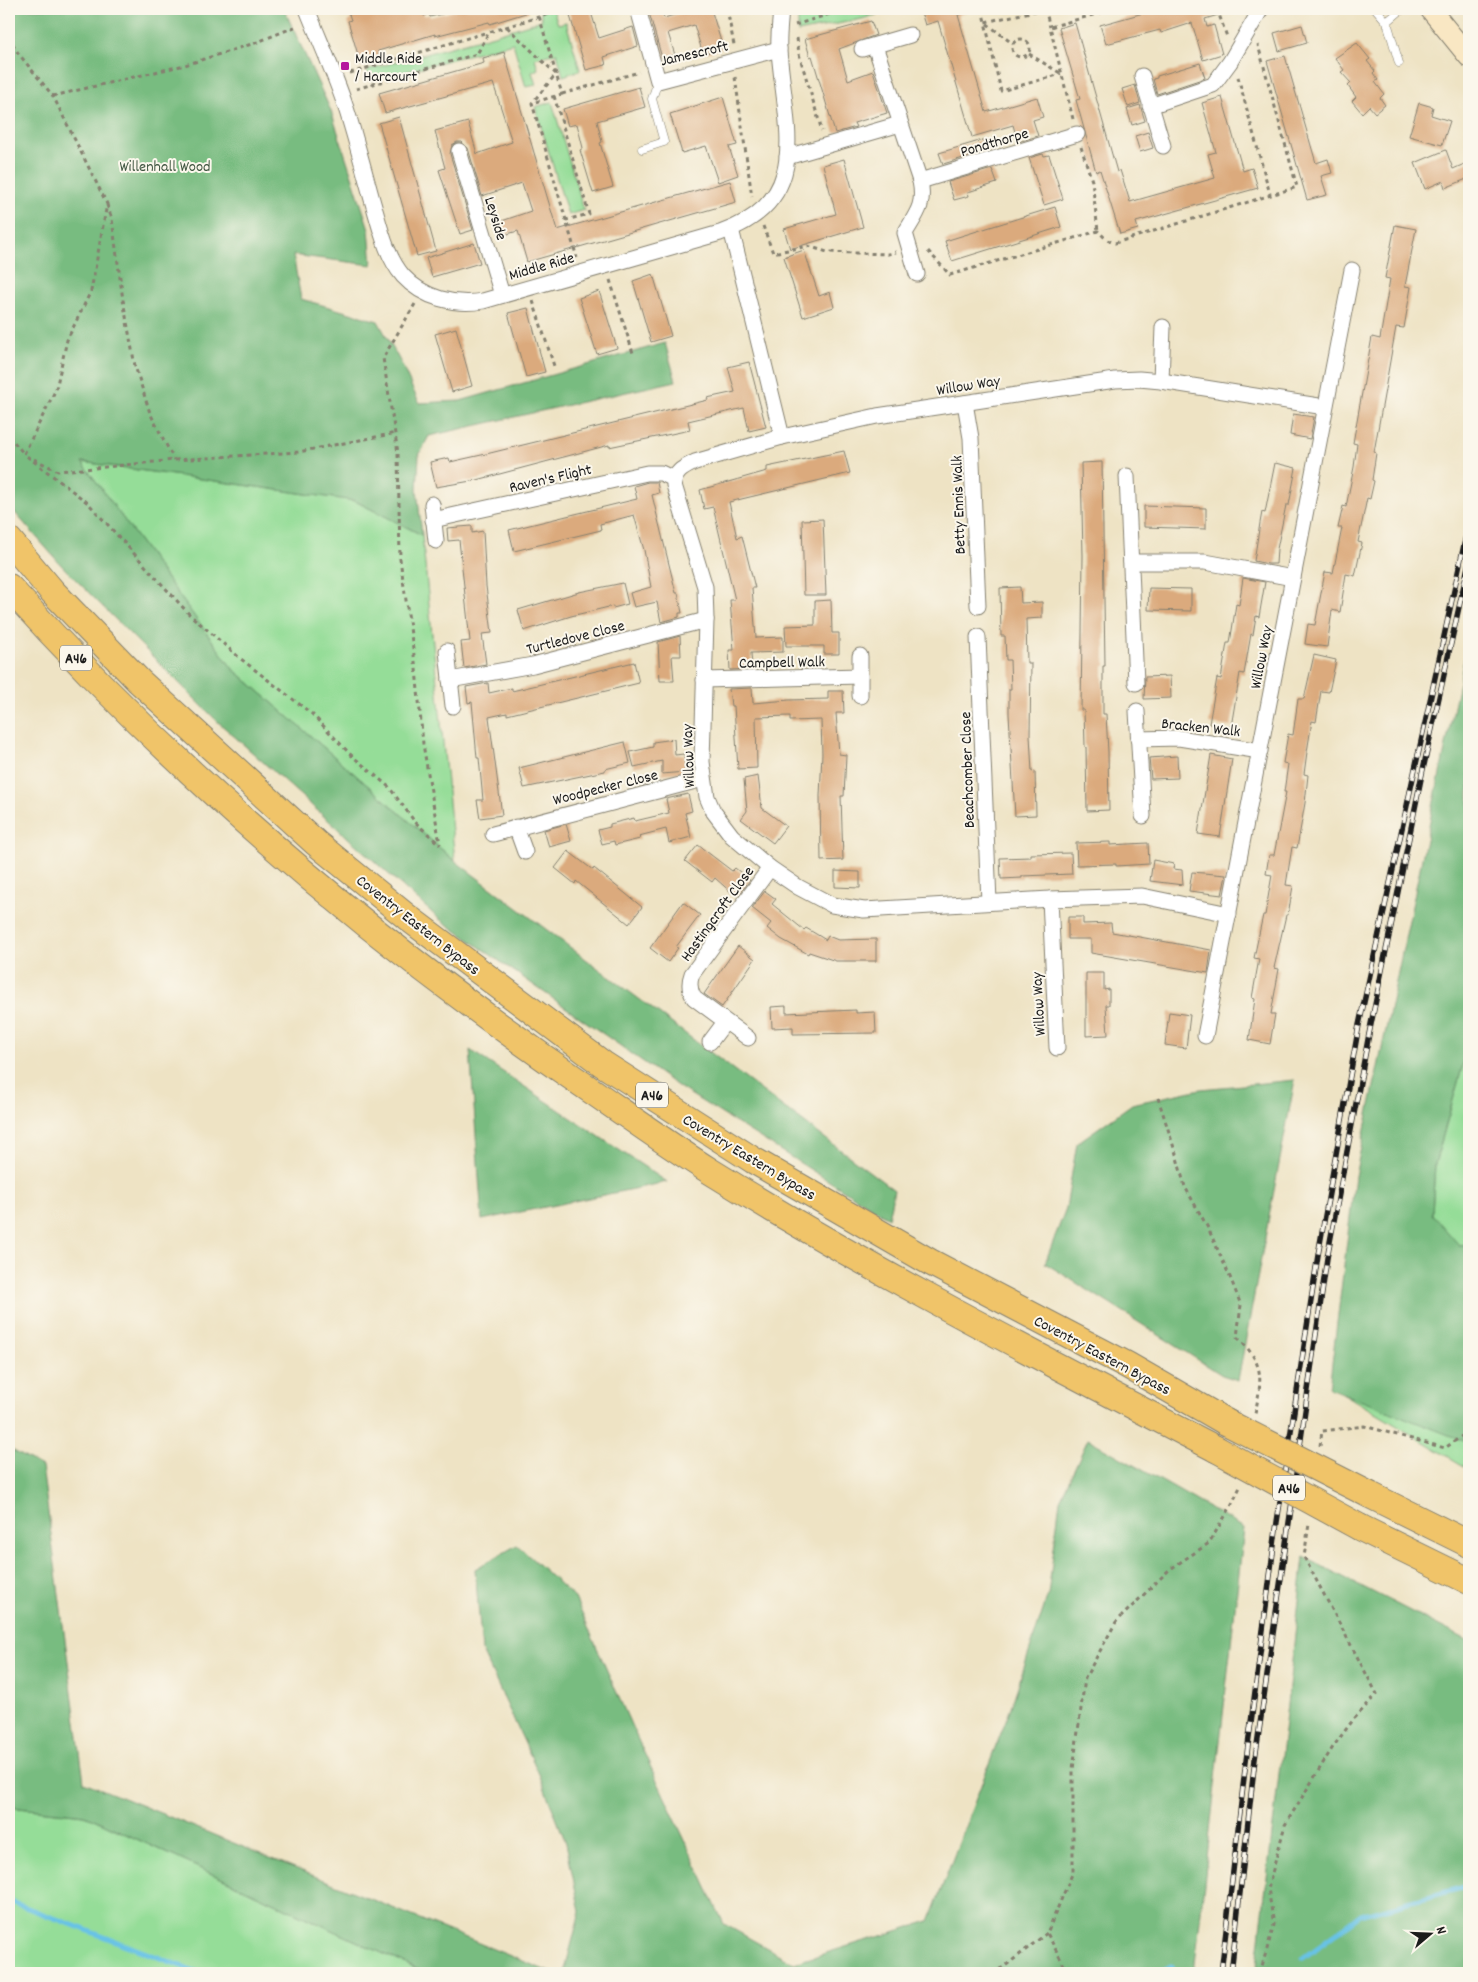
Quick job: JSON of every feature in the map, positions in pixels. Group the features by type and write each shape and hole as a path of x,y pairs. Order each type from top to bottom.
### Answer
{"highway":[{"name":"Coventry Eastern Bypass","path":"9,540 52,591 139,681 316,843 407,917 604,1064 770,1170 930,1262 1127,1365 1226,1422 1469,1544"},
{"name":"Coventry Eastern Bypass","path":"9,587 144,728 229,808 317,885 412,962 512,1036 708,1170 885,1274 1362,1528 1469,1581"}],"street":[{"name":"Jamescroft","path":"638,9 656,75 739,60 779,49"},
{"path":"1150,106 1213,85 1233,57 1261,9"},
{"path":"1430,9 1469,57"},
{"name":"Middle Ride","path":"309,14 335,77 387,248 403,276 423,291 438,298 459,303 470,303 502,295 731,229 760,213 780,188 786,170 787,130 779,49 781,16"},
{"path":"910,35 869,48 900,124 920,180 923,195 921,206 905,233 917,274"},
{"path":"1142,76 1163,146"},
{"path":"787,157 900,124"},
{"name":"Pondthorpe","path":"920,180 1078,134"},
{"name":"Leyside","path":"459,151 502,295"},
{"path":"731,229 782,437"},
{"name":"Willow Way","path":"1206,1036 1352,270"},
{"path":"1161,381 1163,327"},
{"name":"Willow Way","path":"1229,914 1142,896 989,902 864,910 846,909 818,899 770,868 732,836 720,821 707,797 703,779 706,600 702,575 674,485 674,479 677,473 695,462 782,437 877,416 1114,380 1139,379 1161,381 1325,407"},
{"name":"Betty Ennis Walk","path":"965,403 972,438 978,606"},
{"name":"Raven's Flight","path":"433,520 647,473 661,473 674,479"},
{"path":"1127,476 1136,683"},
{"path":"432,504 436,541"},
{"path":"1131,562 1205,562 1293,578"},
{"name":"Turtledove Close","path":"450,680 533,665 706,620"},
{"name":"Beachcomber Close","path":"978,637 989,902"},
{"path":"447,651 453,706"},
{"path":"860,656 860,696"},
{"name":"Campbell Walk","path":"704,680 860,676"},
{"name":"Bracken Walk","path":"1137,711 1143,816"},
{"name":"Bracken Walk","path":"1138,739 1179,738 1260,751"},
{"name":"Woodpecker Close","path":"493,834 703,779"},
{"path":"516,827 525,852"},
{"name":"Hastingcroft Close","path":"748,1038 694,998 690,988 690,978 770,868"},
{"name":"Willow Way","path":"1050,899 1057,1048"},
{"path":"710,1042 725,1022"}],"lane":[{"path":"1376,9 1387,22 1399,63"},
{"path":"1387,22 1402,9"},
{"path":"642,149 664,142 652,99 656,75"}],"path":[{"path":"537,9 562,94"},
{"path":"335,77 556,12 554,9"},
{"path":"726,9 739,60 735,76 752,199 760,213 773,253 808,246 827,252 888,254 921,244 950,275 1098,231"},
{"path":"781,16 795,25 836,12 856,10 872,13 883,9"},
{"path":"982,9 1001,91 1061,74"},
{"path":"985,22 1045,9 1061,74 1092,181 1098,231 1107,240 1115,244 1297,187 1252,24"},
{"path":"1050,27 1114,9"},
{"path":"1217,9 1233,57 1270,194"},
{"path":"53,96 185,65 255,43 309,14"},
{"path":"985,22 1013,44"},
{"path":"507,27 556,74"},
{"path":"340,93 477,54 489,32"},
{"path":"796,35 799,54 827,146"},
{"path":"9,37 18,52 53,96 107,204 112,219 123,300 135,366 150,413 174,460"},
{"path":"1020,39 1026,40 1030,48 1029,54 1024,57 1015,55 1012,50 1013,44 1020,39"},
{"path":"1029,54 1061,74"},
{"path":"532,103 556,74"},
{"path":"532,103 562,94 656,75"},
{"path":"554,96 589,214 566,220"},
{"path":"532,103 581,272"},
{"path":"24,454 56,389 67,340 91,291 107,204"},
{"path":"606,265 633,353"},
{"path":"529,287 555,369"},
{"path":"9,436 24,454 88,504 189,614 240,659 312,714 352,755 389,787 415,822 440,845 423,744 416,669 400,559 396,434 382,358 423,291"},
{"path":"24,454 58,471 174,460 298,452 396,434"},
{"path":"1158,1098 1185,1187 1208,1228 1241,1306 1237,1337 1251,1351 1258,1365 1260,1378 1254,1417"},
{"path":"1319,1450 1322,1431 1364,1426 1446,1448 1469,1431"},
{"path":"992,1973 1004,1967 1048,1933 1073,1872 1073,1769 1084,1678 1116,1622 1170,1570 1209,1543 1239,1491 1241,1482"},
{"path":"1260,1973 1274,1925 1268,1888 1285,1825 1333,1747 1353,1720 1377,1694 1304,1557 1310,1518"},
{"path":"1048,1933 1068,1973"}],"green space":[{"name":"Willenhall Wood","path":"9,9 284,9 331,111 369,229 372,265 293,255 301,299 378,321 401,363 419,403 460,401 665,343 676,381 429,436 419,455 417,489 422,535 355,501 82,462 232,668 455,861 894,1190 888,1218 682,1089 438,918 217,721 62,566 9,506"},
{"path":"540,9 553,9 558,24 566,22 580,70 563,76 557,53 535,58 538,69 532,72 536,85 526,87 513,43 370,81 367,70 542,20"},
{"path":"798,9 896,9 862,19 798,32"},
{"path":"552,102 584,210 568,215 535,107"},
{"path":"82,462 355,501 422,535 455,861 232,668"},
{"path":"1469,636 1469,1043 1435,1164 1432,1214 1459,1245 1469,1244 1469,1443 1329,1388 1355,1176"},
{"path":"1469,1043 1469,1469 1334,1388 1432,1214 1435,1164"},
{"path":"470,1050 667,1182 482,1220"},
{"path":"1295,1080 1238,1380 1222,1375 1045,1263 1066,1208 1077,1143 1132,1104 1201,1089"},
{"path":"1088,1439 1244,1528 1194,1973 564,1973 580,1912 566,1843 539,1774 482,1651 475,1569 517,1545 575,1598 632,1727 724,1924 794,1963 929,1921 1011,1707 1048,1595 1060,1500"},
{"path":"12,1450 42,1467 84,1782 552,1973 425,1973 85,1815 9,1807 9,1451"},
{"path":"1304,1557 1469,1641 1469,1973 1256,1973"},
{"path":"9,1807 85,1815 425,1973 9,1973"}],"building":[{"path":"347,9 422,9 424,16 429,14 430,17 461,9 528,9 529,12 490,24 489,22 435,36 435,34 378,51 380,59 361,65 348,21 351,20"},
{"path":"568,9 590,9 599,38 633,27 638,46 604,57 606,65 586,70"},
{"path":"648,9 662,9 664,18 694,9 711,9 723,48 703,54 694,25 668,33 675,55 662,58"},
{"path":"920,9 968,9 968,12 958,15 986,112 1037,97 1043,117 1033,120 1038,136 1018,142 1013,125 972,137 938,21 925,25"},
{"path":"1170,9 1228,9 1228,12 1205,19 1207,27 1214,25 1222,54 1203,60 1192,23 1161,33 1160,30 1106,44 1100,25 1154,10 1155,13"},
{"path":"871,21 876,35 839,49 848,80 873,71 887,113 854,123 856,127 835,133 805,39"},
{"path":"1075,23 1117,172 1120,170 1130,202 1215,178 1208,154 1216,152 1202,103 1222,97 1243,171 1252,168 1258,188 1136,222 1138,229 1120,234 1100,170 1096,172 1076,100 1080,99 1059,28"},
{"path":"1302,25 1307,43 1279,51 1274,33"},
{"path":"1357,43 1370,59 1367,61 1375,71 1373,73 1378,80 1375,82 1384,94 1380,98 1385,105 1375,113 1369,106 1362,113 1352,101 1356,97 1348,86 1351,83 1341,72 1344,70 1335,58"},
{"path":"504,52 557,230 730,181 736,202 527,262 518,231 500,236 496,223 531,211 522,183 482,196 468,148 462,142 457,142 452,145 450,154 473,230 460,234 439,170 445,168 435,131 468,122 477,154 512,142 493,83 385,113 379,93 484,63 483,58"},
{"path":"1285,56 1316,163 1328,159 1332,173 1321,176 1327,195 1307,200 1267,61"},
{"path":"1200,63 1205,78 1157,94 1153,79 1157,78 1157,76"},
{"path":"1135,85 1140,103 1128,107 1122,89"},
{"path":"639,87 645,107 597,121 602,142 600,143 613,187 593,193 580,150 583,148 577,124 568,126 563,109"},
{"path":"723,97 737,145 729,147 738,175 718,182 706,146 682,153 670,114"},
{"path":"1419,103 1433,107 1431,115 1450,121 1442,145 1409,136"},
{"path":"1140,105 1145,121 1132,125 1127,109"},
{"path":"399,117 436,251 417,256 379,123"},
{"path":"1148,132 1153,148 1140,152 1135,136"},
{"path":"986,139 990,150 943,164 939,153"},
{"path":"1446,150 1453,169 1469,162 1469,178 1445,188 1443,181 1425,189 1415,163"},
{"path":"1043,154 1044,156 1049,155 1063,199 1044,205 1029,158"},
{"path":"844,159 863,227 790,249 784,229 836,214 823,165"},
{"path":"992,169 997,183 968,192 969,196 954,200 948,182"},
{"path":"1055,207 1061,227 952,261 945,241"},
{"path":"1395,225 1416,229 1405,286 1411,287 1404,328 1396,327 1374,452 1376,453 1372,480 1374,481 1370,499 1367,498 1358,542 1362,543 1355,576 1346,574 1340,612 1332,610 1327,647 1305,644 1308,624 1315,625 1325,572 1333,573 1342,528 1338,528 1343,506 1346,507 1354,467 1357,444 1353,443 1372,337 1380,339 1390,279 1385,278"},
{"path":"474,243 480,263 432,277 426,258"},
{"path":"804,250 819,296 830,292 834,307 803,317 784,257"},
{"path":"653,274 671,336 651,342 633,281"},
{"path":"599,291 617,348 597,354 579,298"},
{"path":"528,308 545,372 526,377 508,313"},
{"path":"456,328 472,386 452,392 435,334"},
{"path":"749,362 766,427 749,431 744,408 688,421 690,430 609,447 609,445 477,480 436,487 430,462 449,458 450,462 486,454 735,392 728,367"},
{"path":"1293,414 1314,417 1310,439 1290,435"},
{"path":"844,451 850,473 729,502 737,538 742,536 755,588 752,588 756,638 783,637 783,652 751,653 751,669 730,670 729,650 734,650 730,600 735,600 713,507 704,509 700,490 767,471 767,467"},
{"path":"1102,462 1105,666 1103,666 1103,714 1106,714 1109,810 1087,811 1084,710 1081,710 1083,556 1081,463"},
{"path":"1275,463 1296,468 1289,505 1286,505 1277,549 1276,564 1268,564 1254,561 1262,512 1265,513"},
{"path":"648,482 657,482 659,493 652,495 676,593 678,593 682,613 679,613 679,617 661,622 657,602 634,607 630,593 651,587 644,550 634,515 600,524 601,530 514,551 509,530 637,499 634,486"},
{"path":"1144,506 1206,508 1206,529 1144,527"},
{"path":"823,519 826,595 804,595 802,520"},
{"path":"472,526 472,533 483,531 486,586 492,633 482,634 486,664 464,668 461,642 470,641 459,540 448,541 447,528"},
{"path":"1243,578 1265,582 1259,617 1256,616 1253,635 1251,634 1244,674 1240,673 1231,727 1209,724 1217,678 1221,679 1227,643 1230,643 1236,604 1239,605"},
{"path":"623,583 628,604 571,616 524,631 518,610 579,592"},
{"path":"1020,587 1021,603 1042,602 1042,618 1026,619 1027,663 1031,663 1030,735 1032,772 1035,771 1036,815 1015,816 1009,714 1009,689 1011,689 1010,660 1006,660 1005,636 1001,636 1000,588"},
{"path":"1149,588 1191,589 1191,611 1148,610"},
{"path":"831,600 832,633 839,633 839,654 824,654 824,646 786,646 785,626 815,625 815,601"},
{"path":"680,636 681,656 672,656 674,681 660,681 658,642"},
{"path":"1314,655 1336,660 1329,692 1321,691 1316,722 1312,721 1304,774 1308,775 1305,803 1297,848 1292,847 1286,885 1293,886 1288,915 1286,915 1274,968 1279,969 1271,1014 1275,1014 1270,1044 1249,1040 1255,999 1252,998 1259,959 1254,958 1263,915 1265,915 1272,875 1266,874 1269,855 1274,855 1286,792 1284,792 1288,764 1283,763 1288,734 1293,735 1298,699 1304,699"},
{"path":"634,662 639,683 507,715 507,713 489,717 502,815 480,818 477,800 483,800 479,758 477,758 472,702 468,703 466,687 488,683 489,693 512,688 512,691"},
{"path":"1170,676 1171,698 1144,699 1145,677"},
{"path":"752,688 753,703 828,699 828,691 843,691 844,713 836,713 839,754 846,755 844,796 841,796 843,860 821,861 821,720 790,721 790,716 756,717 757,768 738,769 734,706 731,706 729,689"},
{"path":"674,739 675,755 684,754 685,772 662,774 662,761 634,767 630,752 653,747 653,742"},
{"path":"625,742 630,763 605,769 605,771 524,788 519,768"},
{"path":"1211,755 1232,759 1220,837 1198,834"},
{"path":"1177,756 1178,778 1151,779 1149,758"},
{"path":"758,776 762,808 786,826 773,843 741,819 747,811 744,779"},
{"path":"688,794 692,811 685,813 691,837 669,843 666,829 639,836 640,839 615,845 614,841 602,844 598,830 610,827 610,824 634,818 635,821 669,813 666,799"},
{"path":"566,824 571,841 549,847 544,830"},
{"path":"1110,842 1110,845 1148,843 1149,864 1116,866 1116,864 1077,865 1076,843"},
{"path":"698,845 732,871 735,868 750,880 738,896 734,892 733,894 715,878 712,882 685,861"},
{"path":"568,851 593,870 594,868 642,907 629,924 576,881 575,884 555,868"},
{"path":"1071,853 1072,874 1022,876 1022,878 1001,879 1000,858 1031,857 1031,854"},
{"path":"1153,860 1174,864 1173,869 1182,870 1183,885 1150,881"},
{"path":"835,871 860,872 860,888 835,887"},
{"path":"1192,872 1226,875 1222,895 1189,891"},
{"path":"765,891 776,899 772,904 804,930 806,928 826,940 828,936 838,940 876,939 876,961 836,961 809,952 808,954 781,939 767,928 771,923 752,908"},
{"path":"683,902 700,915 676,947 678,948 668,962 650,948"},
{"path":"1068,917 1083,917 1083,924 1111,923 1112,932 1211,950 1208,973 1091,953 1091,939 1068,939"},
{"path":"738,946 755,959 722,1007 704,994"},
{"path":"1086,973 1104,973 1104,990 1109,989 1109,1005 1106,1005 1108,1035 1086,1036"},
{"path":"786,1006 786,1013 856,1010 856,1013 875,1012 876,1033 793,1034 793,1027 772,1028 771,1007"},
{"path":"1169,1012 1190,1015 1186,1048 1165,1045"}],"waterway":[{"path":"1303,1958 1360,1915 1469,1886"},
{"path":"9,1901 200,1973"},
{"path":"1159,1973 1171,1966"}],"railway":[{"path":"1221,1973 1277,1522 1318,1255 1359,1025 1469,522"},
{"path":"1231,1973 1255,1759 1327,1258 1369,1034 1422,774 1469,562"}],"place":[{"name":"Middle Ride / Harcourt","path":"345,66"}]}
